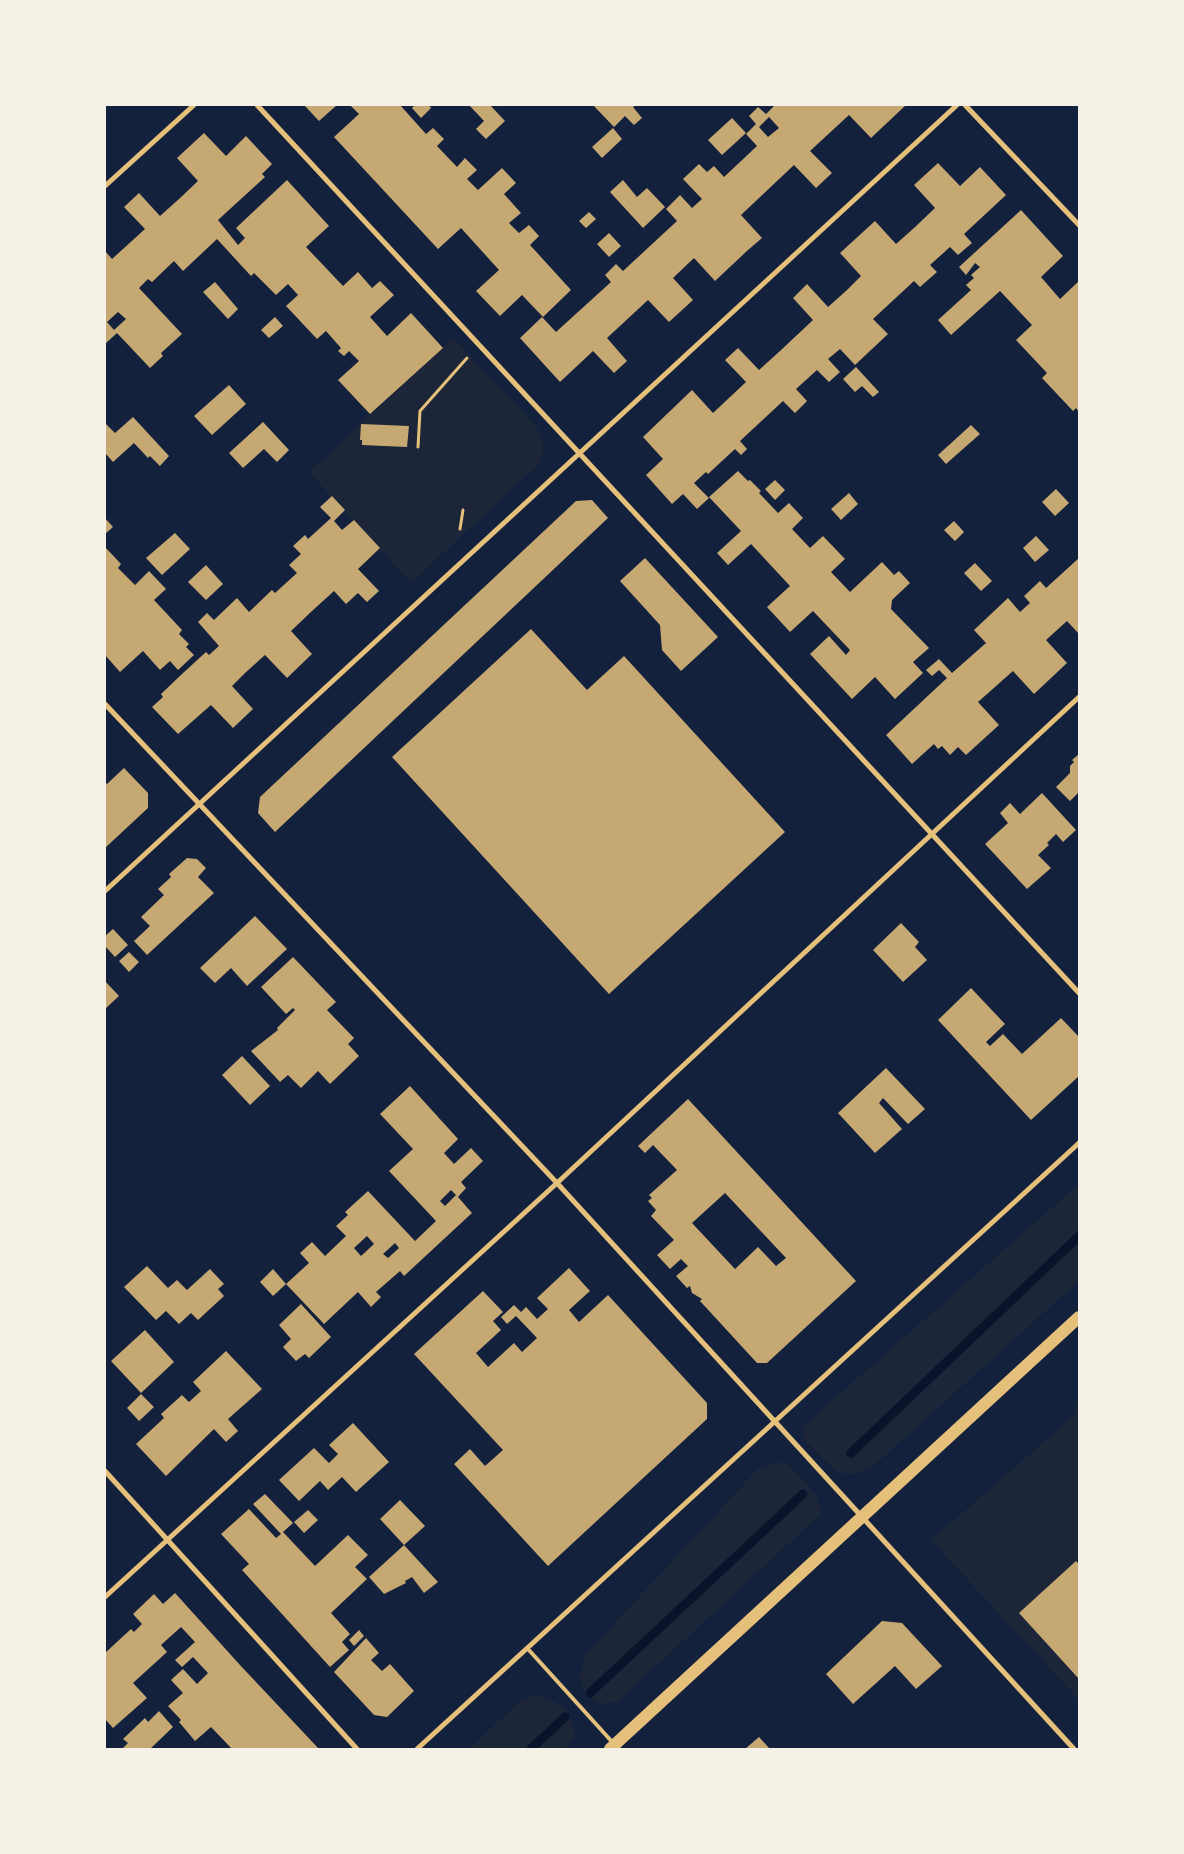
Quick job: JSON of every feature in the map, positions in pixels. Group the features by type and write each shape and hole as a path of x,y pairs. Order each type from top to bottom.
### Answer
{"main road":[{"path":"612,1747 1079,1317"}],"street":[{"path":"105,186 194,105"},
{"path":"258,105 581,452 1079,993"},
{"path":"105,891 957,105"},
{"path":"965,105 1079,225"},
{"path":"105,1597 556,1183 930,833 1079,697"},
{"path":"105,704 198,805 556,1183 776,1421 1074,1749"},
{"path":"417,1749 1079,1143"},
{"path":"105,1471 357,1749"}],"lane":[{"path":"528,1649 612,1747"}],"path":[{"path":"418,447 420,411 465,360"},
{"path":"460,529 463,510"}],"shaded area":[{"path":"453,338 537,427 542,437 543,451 537,466 411,583 309,472"},
{"path":"1079,1184 1079,1281 869,1470 854,1474 839,1473 806,1442 802,1427"},
{"path":"1079,1387 1079,1700 931,1540 1076,1414"},
{"path":"771,1463 786,1463 817,1495 821,1514 617,1702 598,1704 583,1691 580,1676 585,1655 758,1469"},
{"path":"538,1694 560,1705 572,1720 575,1738 563,1749 469,1749 518,1703"}],"building":[{"path":"304,105 337,105 319,121"},
{"path":"350,105 400,105 426,134 433,128 444,139 437,146 457,167 465,158 477,170 467,179 478,190 502,168 516,183 504,194 521,213 509,223 519,233 529,225 539,236 530,245 571,290 543,317 522,295 500,316 476,291 499,270 461,228 438,249 334,137 359,114"},
{"path":"415,105 429,105 431,108 421,118 412,108"},
{"path":"469,105 490,105 505,121 486,139 476,129 484,121"},
{"path":"593,105 636,105 633,107 642,118 634,125 625,116 614,127"},
{"path":"775,105 906,105 871,138 849,115 810,151 832,173 816,188 794,165 741,215 762,238 715,281 694,258 673,278 693,300 669,322 648,300 607,338 627,361 614,373 593,351 560,382 520,338 542,317 556,332 611,282 605,275 616,264 623,271 677,221 666,209 680,195 692,208 702,199 683,179 699,164 707,172 714,166 724,177 757,146 746,134 756,124 749,116 758,107 766,114","holes":["769,117 779,128 768,137 759,127"]},
{"path":"732,118 746,133 722,155 708,140"},
{"path":"613,128 622,139 602,158 592,147"},
{"path":"204,133 226,156 246,136 272,164 262,174 265,177 218,220 238,245 245,238 236,228 287,180 329,226 306,247 343,286 358,272 372,288 380,281 394,295 370,317 387,336 411,313 443,348 370,414 338,380 359,361 349,351 344,356 338,351 341,348 326,331 317,339 286,306 298,295 288,284 276,295 254,273 251,276 217,239 183,271 174,261 152,282 148,279 139,288 182,334 161,353 163,356 150,368 117,333 105,344 105,251 112,259 145,229 124,207 139,193 160,216 198,181 177,158","holes":["118,312 126,319 114,330 107,322"]},
{"path":"938,163 960,186 980,167 1006,195 964,234 972,243 958,255 950,247 930,265 937,272 920,287 914,281 873,319 888,334 855,365 840,349 828,359 840,372 829,382 817,370 796,389 807,401 795,413 783,401 740,441 747,449 741,455 735,449 708,474 706,472 694,483 709,498 697,509 683,494 672,504 646,475 663,459 643,437 692,390 713,413 746,382 725,360 738,348 759,370 780,351 813,320 793,298 807,284 828,307 847,290 861,276 840,253 875,221 896,244 914,228 935,208 914,185"},
{"path":"623,180 637,197 647,188 665,207 643,228 610,192"},
{"path":"1021,210 1063,256 1041,277 1060,299 1079,281 1079,412 1076,408 1073,411 1042,378 1047,373 1016,340 1032,325 1000,291 951,335 938,320 971,290 966,285 974,278 971,275 980,267 975,263 966,275 959,267"},
{"path":"589,212 596,219 586,228 579,221"},
{"path":"609,233 621,246 609,257 597,244"},
{"path":"215,282 238,309 228,319 203,292"},
{"path":"275,317 283,326 269,338 261,330"},
{"path":"856,367 879,392 873,397 862,386 855,392 843,379"},
{"path":"229,385 246,404 212,435 194,416"},
{"path":"133,417 169,456 160,466 150,456 148,458 134,443 113,462 105,453 105,423 115,433"},
{"path":"263,422 289,450 277,462 264,449 243,468 229,453"},
{"path":"361,424 409,426 407,447 362,445 362,440 360,440"},
{"path":"971,425 980,434 946,464 938,455"},
{"path":"738,471 761,491 759,493 778,513 789,503 803,518 792,529 810,548 823,536 845,559 831,572 850,592 882,562 894,575 899,571 910,583 892,600 891,609 929,648 913,662 923,673 895,699 875,677 852,699 810,654 829,636 846,655 850,650 813,611 790,632 767,607 790,586 751,544 728,565 717,553 741,531 709,497"},
{"path":"775,480 785,490 775,500 765,489"},
{"path":"1056,489 1069,503 1055,516 1042,502"},
{"path":"849,493 858,504 841,520 831,509"},
{"path":"332,496 345,510 334,521 342,530 354,520 380,548 358,569 379,591 367,602 358,593 346,604 334,591 312,611 291,631 312,654 287,678 265,655 245,673 232,686 253,709 233,728 211,705 178,734 152,707 163,697 161,694 206,652 209,655 219,646 198,622 207,613 214,620 237,598 249,612 272,590 275,593 297,573 289,565 301,554 293,546 305,535 308,539 331,518 320,507"},
{"path":"592,500 608,518 275,832 258,813 260,797 576,501"},
{"path":"105,518 113,527 105,534"},
{"path":"954,521 964,532 955,541 944,530"},
{"path":"175,533 190,549 162,575 146,558"},
{"path":"1036,536 1049,550 1035,562 1023,548"},
{"path":"105,547 121,564 118,568 135,585 149,571 166,589 154,600 182,630 179,634 189,644 186,647 194,655 178,670 170,661 160,670 143,651 120,672 105,655"},
{"path":"645,558 718,637 681,671 662,650 660,625 620,581"},
{"path":"1079,558 1079,634 1067,621 1046,640 1067,663 1034,694 1013,671 978,702 999,725 966,755 958,747 950,755 942,746 938,749 934,744 912,764 886,735 947,678 939,670 932,676 926,670 939,659 952,673 986,643 974,630 1008,598 1020,612 1030,603 1024,596 1040,581 1046,588"},
{"path":"975,563 992,581 981,591 964,573"},
{"path":"206,565 223,584 206,600 188,582"},
{"path":"531,629 587,690 624,656 785,832 609,994 392,757"},
{"path":"1079,754 1079,792 1070,801 1056,787 1070,773 1070,766 1074,762 1072,760"},
{"path":"124,768 148,793 148,808 105,848 105,782 107,784"},
{"path":"1042,793 1076,830 1063,842 1056,834 1047,843 1049,845 1038,855 1051,868 1027,889 985,844 1008,823 1000,813 1010,803 1020,814"},
{"path":"187,858 197,859 206,868 198,877 214,893 147,955 134,941 150,926 141,917 164,895 158,889 171,877 169,874"},
{"path":"255,916 287,949 247,986 231,968 215,983 200,968"},
{"path":"901,923 919,942 915,947 927,960 903,982 873,950"},
{"path":"113,929 128,945 115,957 105,946 105,936"},
{"path":"129,952 139,962 129,972 119,961"},
{"path":"293,957 336,1002 327,1010 354,1038 348,1044 359,1056 330,1084 318,1071 301,1088 288,1075 280,1082 251,1051 278,1030 277,1028 295,1010 293,1008 286,1014 261,987"},
{"path":"105,981 119,996 105,1009"},
{"path":"971,988 1005,1024 986,1042 990,1046 1003,1034 1022,1054 1061,1018 1079,1037 1079,1076 1031,1120 938,1020"},
{"path":"242,1056 270,1086 250,1105 222,1075"},
{"path":"886,1068 925,1109 908,1124 883,1098 879,1103 902,1129 875,1153 838,1113"},
{"path":"410,1086 458,1139 444,1153 454,1164 471,1148 483,1161 461,1182 466,1188 458,1197 472,1213 404,1276 400,1271 376,1292 381,1297 371,1307 358,1292 324,1324 286,1284 309,1263 300,1253 312,1242 325,1256 346,1236 336,1226 348,1215 345,1212 368,1191 415,1241 436,1221 389,1171 413,1149 380,1114","holes":["451,1190 456,1195 445,1206 440,1201","367,1236 374,1244 361,1256 354,1248","395,1243 399,1248 388,1258 383,1254"]},
{"path":"688,1099 856,1281 767,1363 757,1363 700,1301 702,1299 692,1293 690,1286 687,1288 676,1276 688,1266 681,1259 670,1269 657,1255 674,1240 651,1216 656,1210 648,1201 652,1198 649,1195 677,1170 653,1145 645,1153 638,1146","holes":["725,1193 786,1258 776,1266 758,1247 735,1269 692,1223"]},
{"path":"147,1266 168,1288 177,1280 187,1290 210,1269 224,1284 218,1289 224,1296 198,1320 191,1313 179,1324 166,1311 156,1320 124,1287"},
{"path":"569,1268 590,1291 569,1310 579,1322 608,1295 707,1403 707,1419 548,1566 454,1464 470,1449 485,1466 503,1450 414,1354 483,1291 503,1312 493,1321 501,1330 476,1353 488,1367 514,1343 522,1352 537,1338 516,1316 507,1324 501,1317 514,1305 521,1312 526,1307 537,1319 548,1309 537,1298"},
{"path":"273,1269 286,1284 273,1296 260,1282"},
{"path":"301,1304 331,1337 309,1358 305,1354 296,1361 283,1347 291,1339 279,1325"},
{"path":"145,1330 174,1362 141,1393 111,1361"},
{"path":"226,1351 262,1389 228,1419 238,1431 226,1442 214,1429 166,1476 136,1444 164,1418 161,1414 182,1395 189,1402 201,1391 193,1382"},
{"path":"141,1394 154,1407 139,1421 127,1408"},
{"path":"353,1423 389,1462 356,1492 342,1477 328,1490 320,1481 299,1501 279,1480 314,1448 329,1463 338,1454 329,1445"},
{"path":"265,1494 293,1523 283,1532 315,1566 348,1535 368,1555 355,1567 367,1579 331,1613 350,1634 342,1642 349,1650 330,1667 242,1570 249,1564 221,1534 249,1509 276,1538 281,1534 253,1504"},
{"path":"400,1500 425,1526 404,1545 380,1519"},
{"path":"308,1510 318,1520 304,1533 294,1522"},
{"path":"404,1545 438,1582 424,1593 412,1577 405,1581 406,1583 384,1594 369,1577"},
{"path":"1076,1561 1079,1564 1079,1679 1019,1613"},
{"path":"175,1593 319,1749 232,1749 211,1727 195,1741 179,1722 181,1720 168,1706 183,1693 171,1680 183,1669 197,1684 208,1673 193,1657 182,1667 175,1660 195,1642 181,1627 161,1645 167,1652 133,1683 147,1698 113,1728 105,1719 105,1653 131,1629 134,1632 142,1624 133,1614 154,1594 163,1604"},
{"path":"882,1621 902,1623 942,1666 916,1689 895,1666 853,1704 826,1674"},
{"path":"359,1630 364,1636 354,1646 349,1640"},
{"path":"366,1638 379,1653 371,1660 382,1671 390,1664 414,1691 387,1717 374,1715 334,1672"},
{"path":"159,1711 173,1727 150,1749 122,1749 128,1743 123,1739 145,1718 148,1722"},
{"path":"759,1737 770,1749 745,1749"}],"waterway":[{"path":"851,1453 1079,1236"},
{"path":"590,1693 803,1494"},
{"path":"531,1749 565,1717"}]}
